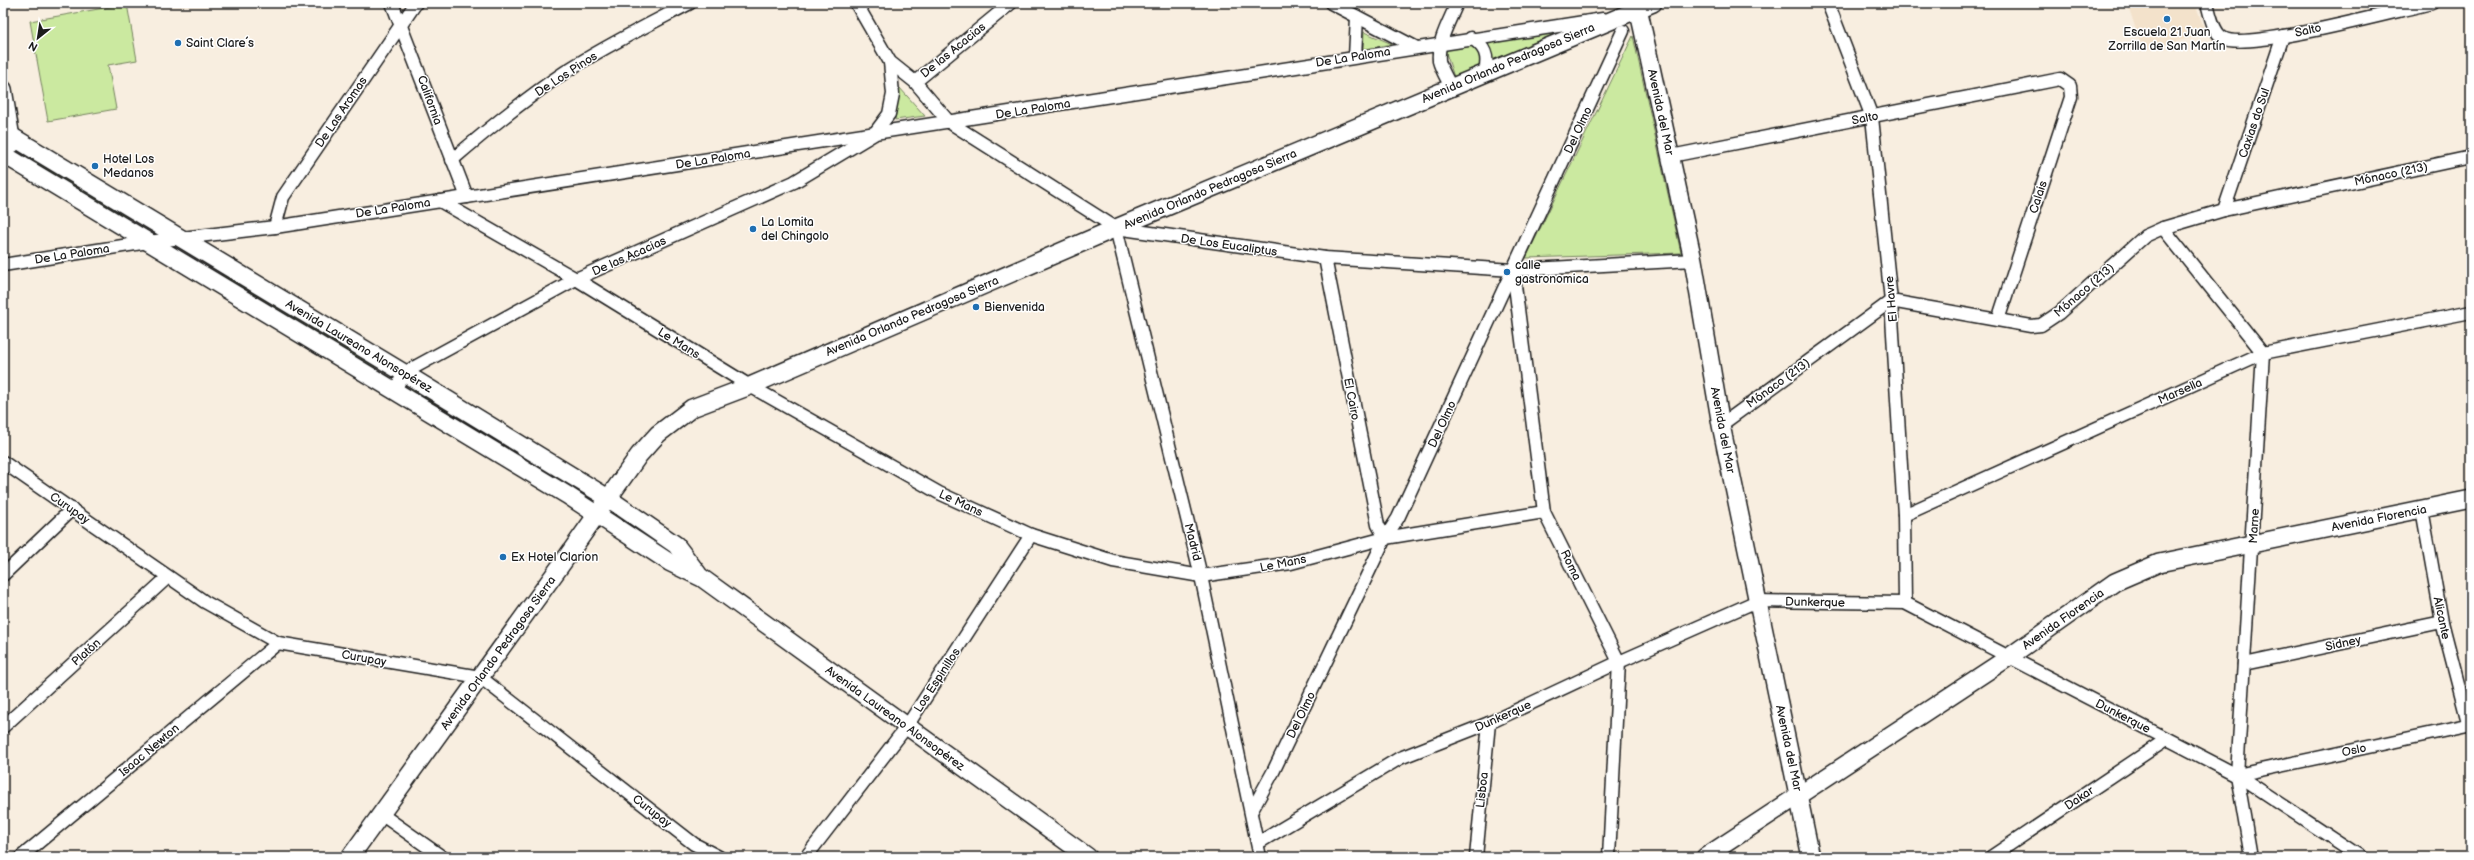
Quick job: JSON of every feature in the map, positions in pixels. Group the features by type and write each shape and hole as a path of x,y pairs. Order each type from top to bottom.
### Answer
{"street":[{"name":"California","path":"392,3 467,197"},
{"name":"De Las Aromas","path":"275,227 284,197 416,3"},
{"name":"De Los Pinos","path":"452,160 524,101 565,72 615,42 690,3"},
{"name":"De Los Eucaliptus","path":"856,3 890,62 915,82 949,122 1116,228 1325,258 1513,270 1693,260"},
{"name":"De las Acacias","path":"915,82 1010,3"},
{"path":"1331,3 1419,46 1439,61 1451,87"},
{"path":"1439,61 1442,43 1457,3"},
{"name":"El Havre","path":"1828,3 1872,116 1891,301 1904,515 1905,603"},
{"name":"Salto","path":"2207,3 2216,30 2228,40 2257,40 2283,36 2432,3"},
{"name":"Avenida Orlando Pedragosa Sierra","path":"350,857 639,455 658,434 692,408 750,386 1116,228 1485,72 1620,24 1643,5"},
{"name":"Avenida del Mar","path":"1643,5 1671,156 1693,260 1721,425 1811,857"},
{"path":"1355,57 1357,17"},
{"name":"De La Paloma","path":"3,265 148,242 275,227 874,134 1471,38 1620,24"},
{"name":"Del Olmo","path":"1251,812 1273,772 1385,538 1398,518 1513,270 1620,24"},
{"name":"Caxias do Sul","path":"2224,210 2283,36"},
{"path":"1471,38 1478,42 1485,52 1487,64 1485,72"},
{"path":"874,134 889,114 893,94 890,62"},
{"name":"Salto","path":"1671,156 2060,79"},
{"name":"Calais","path":"1998,320 2071,97 2070,86 2060,79"},
{"path":"3,89 7,134 7,157"},
{"name":"Avenida Laureano Alonsopérez","path":"7,134 404,373 608,498 676,545 702,578"},
{"name":"De las Acacias","path":"404,373 576,279 794,182 874,134"},
{"name":"Avenida Laureano Alonsopérez","path":"7,157 395,390 597,514 669,562 702,578 1088,857"},
{"name":"Mónaco (213)","path":"1721,425 1891,301 2031,326 2041,325 2059,313 2145,236 2163,228 2224,210 2471,157"},
{"name":"Le Mans","path":"440,201 576,279 750,386 939,493 1031,535 1113,561 1201,576 1291,563 1385,538 1544,512"},
{"name":"Madrid","path":"1116,228 1201,576 1260,857"},
{"path":"2163,228 2263,353"},
{"name":"El Cairo","path":"1325,258 1378,525 1385,538"},
{"name":"Roma","path":"1513,270 1544,512 1618,662 1609,857"},
{"name":"Marsella","path":"1904,515 2263,353 2471,312"},
{"name":"Marne","path":"2251,857 2237,774 2253,542 2263,353"},
{"path":"395,390 404,373"},
{"name":"Curupay","path":"3,462 205,602 278,643 480,677 694,844 719,857"},
{"path":"547,483 557,466"},
{"name":"Avenida Florencia","path":"1705,857 2009,657 2115,582 2159,563 2253,542 2471,499"},
{"path":"3,575 72,509"},
{"name":"Alicante","path":"2422,509 2442,622 2470,726"},
{"path":"650,549 659,534"},
{"name":"Los Espinillos","path":"806,857 907,726 1031,535"},
{"name":"Platón","path":"3,727 168,577"},
{"name":"Dunkerque","path":"1258,843 1400,758 1489,723 1618,662 1757,601 1905,603 2237,774 2361,857"},
{"name":"Sidney","path":"2244,664 2442,622"},
{"name":"Isaac Newton","path":"21,857 278,643"},
{"name":"Lisboa","path":"1476,857 1489,723"},
{"name":"Oslo","path":"2237,774 2470,726"},
{"name":"Dakar","path":"1991,857 2167,739"},
{"path":"381,814 442,857"}],"shaded area":[{"name":"Escuela 21 Juan Zorrilla de San Martín","path":"2127,3 2195,3 2206,34 2143,50"}],"green space":[{"path":"127,4 137,60 108,65 116,109 48,121 30,21"},
{"path":"1578,28 1455,80 1444,47"},
{"path":"1364,32 1392,44 1363,50"},
{"path":"1633,36 1681,253 1526,258"},
{"path":"899,87 925,116 895,120"},
{"path":"32,158 128,215 127,218 125,220 29,163"},
{"path":"223,272 376,364 373,369 219,278"},
{"path":"413,386 546,466 542,471 410,391"},
{"path":"614,509 653,534 648,542 610,517"}],"place":[{"name":"Escuela 21 Juan Zorrilla de San Martín","path":"2167,19"},
{"name":"Saint Clare´s","path":"178,43"},
{"name":"Hotel Los Medanos","path":"95,166"},
{"name":"La Lomita del Chingolo","path":"753,229"},
{"name":"calle gastronomica","path":"1507,272"},
{"name":"Bienvenida","path":"976,307"},
{"name":"Ex Hotel Clarion","path":"503,557"}]}
